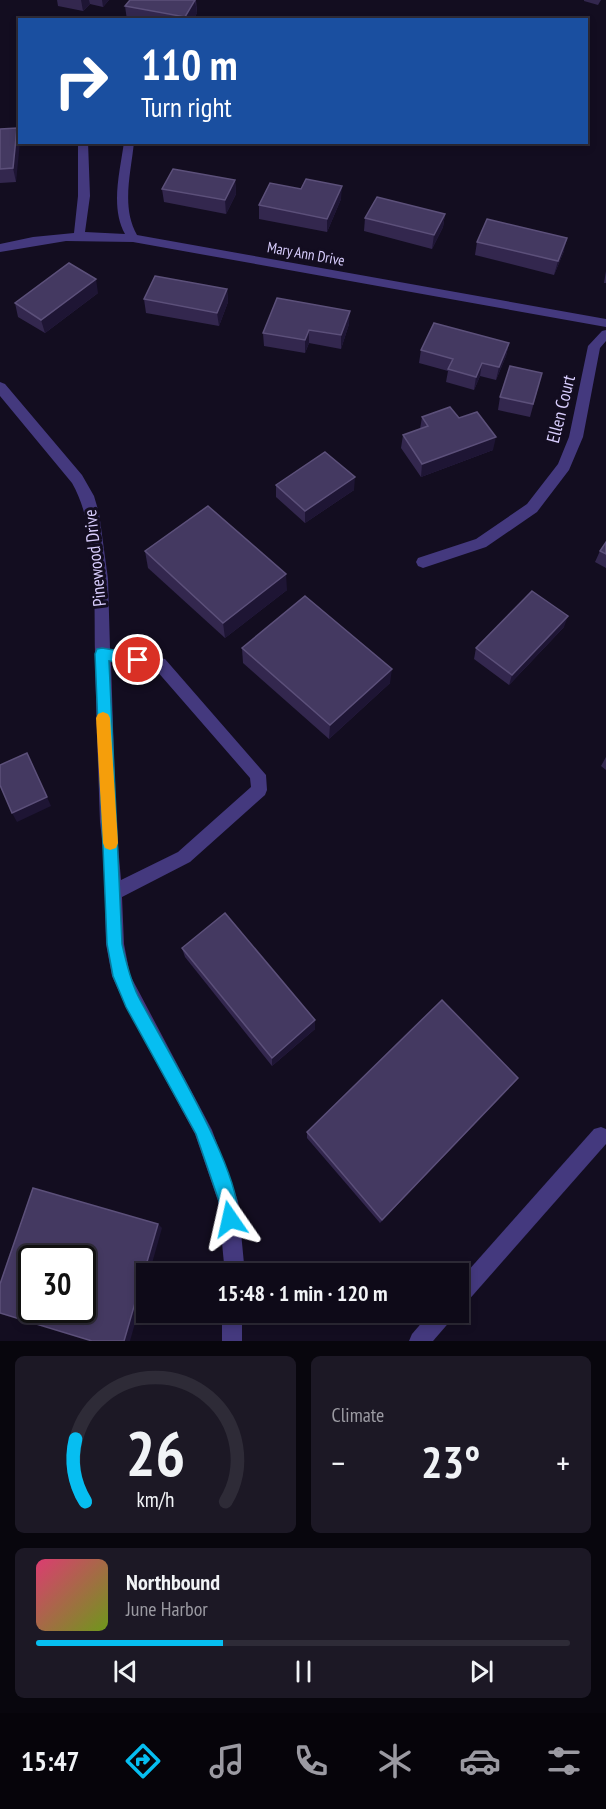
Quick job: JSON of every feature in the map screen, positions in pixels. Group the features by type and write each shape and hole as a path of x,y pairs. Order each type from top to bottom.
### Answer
{"street":[{"path":"79,236 84,196 83,144"},
{"path":"129,144 122,203 123,222 133,238"},
{"name":"Mary Ann Drive","path":"0,248 44,239 79,236 133,238 606,322"},
{"name":"Ellen Court","path":"423,562 481,543 532,508 564,466 576,437 594,346 606,334"},
{"name":"Pinewood Drive","path":"0,387 77,479 87,496 92,513 101,579 108,822 112,855 115,944 121,976 132,1001 203,1130 228,1201 235,1263"},
{"path":"102,654 160,664 258,775 260,790 184,857 113,893"},
{"path":"469,1285 602,1136"},
{"path":"232,1323 232,1341"},
{"path":"419,1341 435,1323"}],"building":[{"path":"130,0 195,0 185,17 125,6"},
{"path":"17,128 13,168 0,169 0,129"},
{"path":"173,169 235,180 225,200 162,189"},
{"path":"306,179 342,186 327,219 259,205 270,183 301,189"},
{"path":"377,197 445,214 434,235 365,218"},
{"path":"487,219 567,238 558,261 477,242"},
{"path":"69,263 96,279 41,320 15,303"},
{"path":"155,276 227,289 217,313 144,299"},
{"path":"277,298 350,311 341,335 309,330 305,340 263,333"},
{"path":"434,323 509,343 499,367 482,363 476,377 448,369 453,359 421,350"},
{"path":"510,366 542,373 533,404 500,397"},
{"path":"450,407 459,418 477,412 496,437 422,464 403,435 428,426 422,417"},
{"path":"325,452 355,477 305,511 276,485"},
{"path":"208,506 286,574 223,623 145,551"},
{"path":"606,542 606,554 600,551"},
{"path":"532,591 568,616 512,675 476,648"},
{"path":"305,596 392,669 330,725 242,648"},
{"path":"27,753 47,797 12,813 0,785 0,765"},
{"path":"225,913 315,1020 272,1058 182,948"},
{"path":"442,1000 518,1078 382,1220 307,1132"},
{"path":"33,1188 158,1224 147,1263 136,1263 136,1300 124,1341 92,1341 33,1323 96,1323 96,1245 18,1245 18,1318 0,1313 0,1284"}],"slow traffic":[{"path":"103,718 110,843"}],"route":[{"path":"138,660 102,654 103,720 115,944 121,976 132,1001 203,1130 228,1201 230,1219"}]}
